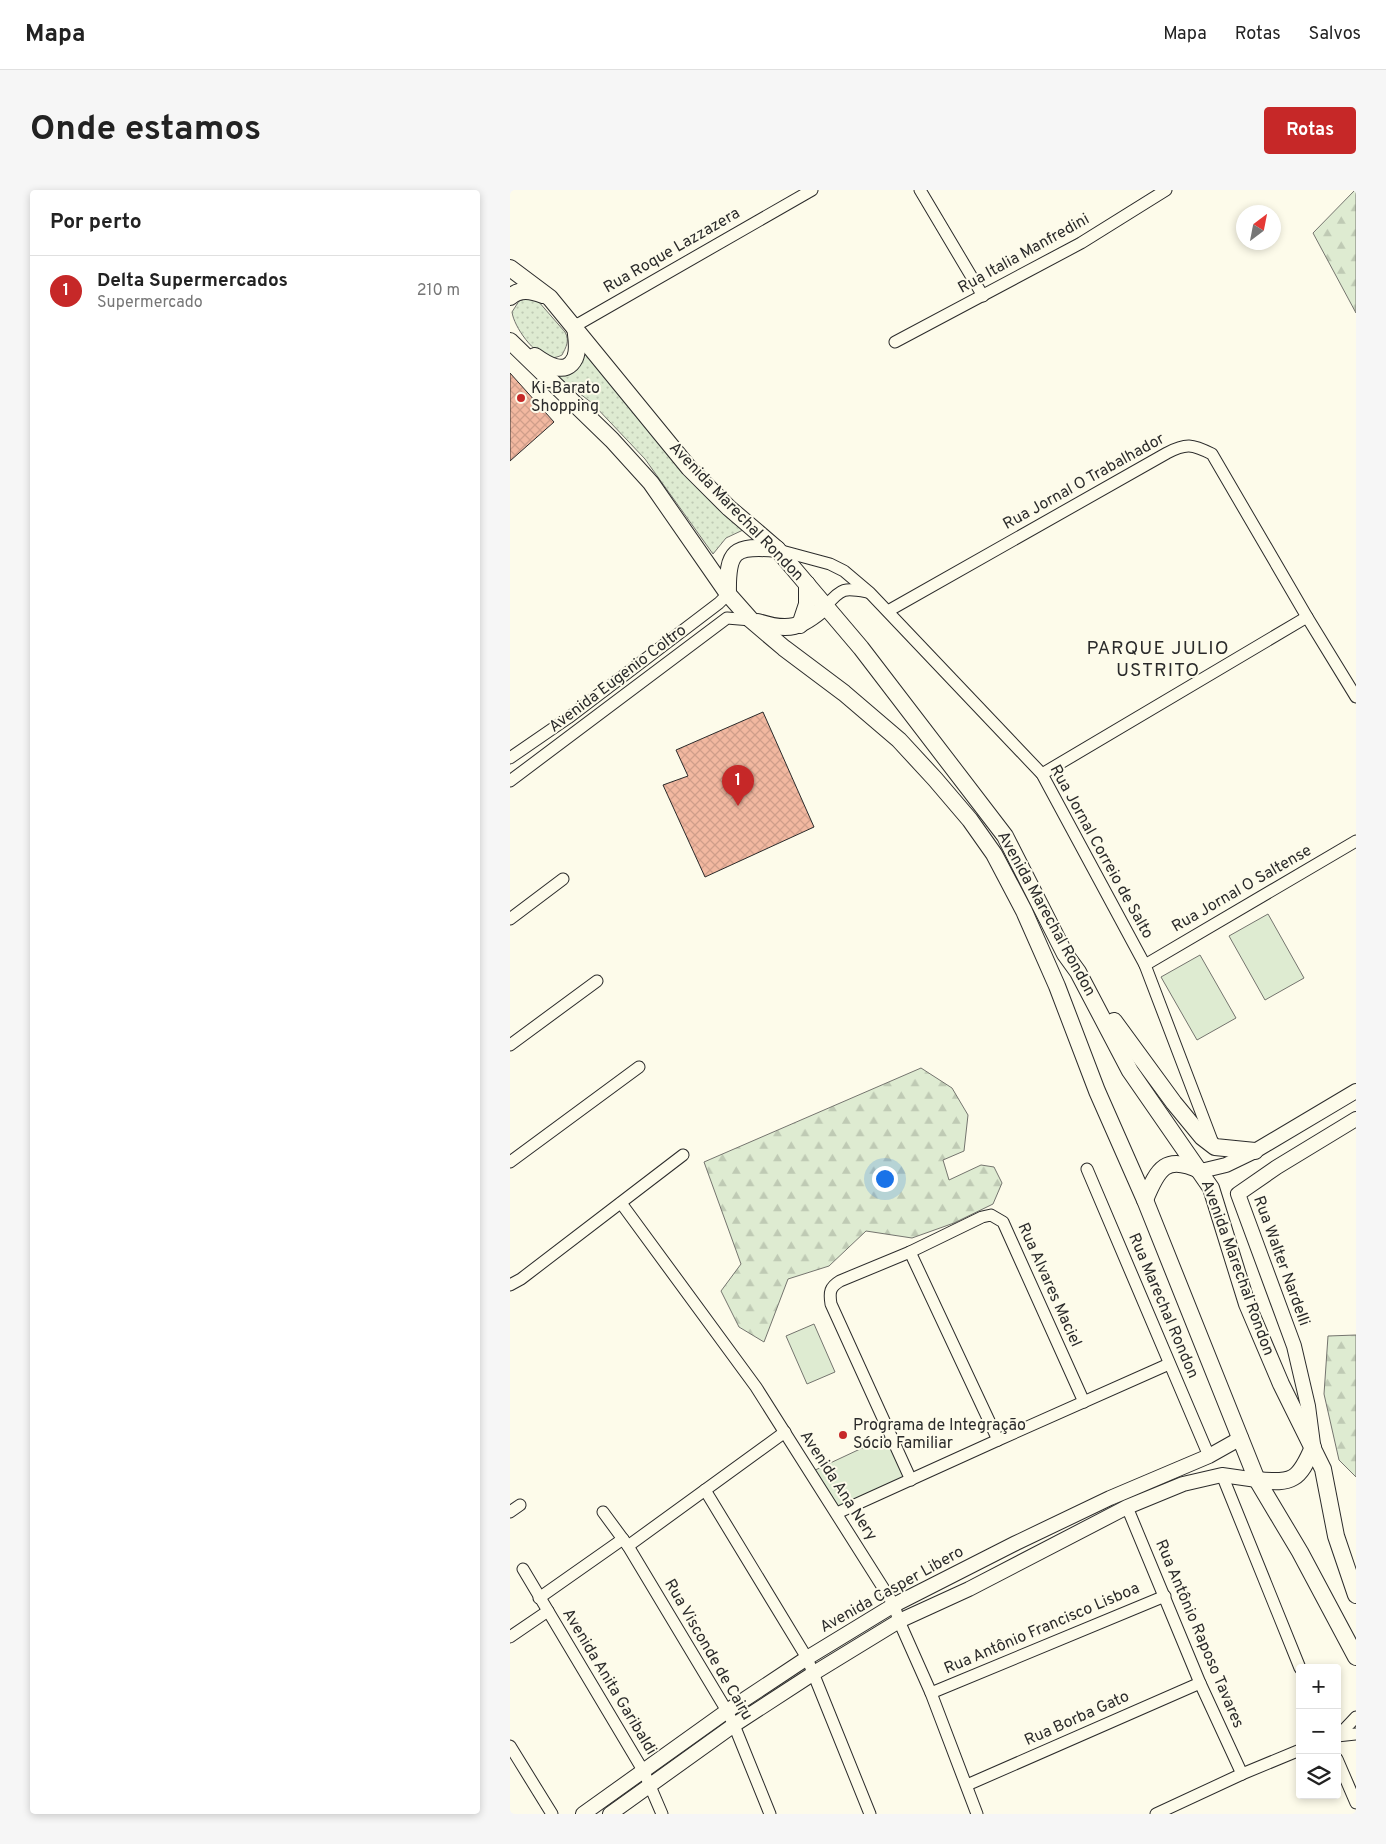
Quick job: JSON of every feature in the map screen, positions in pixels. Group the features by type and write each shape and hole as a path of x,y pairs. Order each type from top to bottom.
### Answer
{"main road":[{"name":"Avenida Marechal Rondon","path":"510,268 550,298 575,326 615,380 689,468 728,508 777,549 861,648 1005,836 1065,954 1078,972 1130,1071 1212,1188 1247,1304 1281,1384 1323,1469 1336,1536 1356,1595"},
{"path":"510,297 522,291 532,291 550,298"},
{"path":"511,342 518,344 548,366 561,368 570,364 575,358 575,326"},
{"name":"Avenida Marechal Rondon","path":"511,342 612,440 651,483 728,594 751,620 784,648 844,693 899,740 970,820 994,854 1024,911 1057,986 1097,1091 1145,1200 1257,1480 1304,1560 1356,1657"},
{"path":"728,594 728,573 736,553 742,548 777,549"},
{"path":"800,625 807,604 807,584"},
{"path":"751,620 775,627 788,628 800,625 813,618 826,606"},
{"path":"1078,972 1174,1103 1202,1137 1215,1148 1255,1151"},
{"path":"1145,1200 1160,1170 1170,1164 1182,1163 1201,1171"},
{"path":"1257,1480 1276,1482 1297,1476 1305,1466 1313,1447"}],"street":[{"name":"Rua Roque Lazzazera","path":"575,326 812,190"},
{"path":"920,190 983,296"},
{"name":"Rua Italia Manfredini","path":"895,342 1081,242 1166,190"},
{"name":"Rua Jornal O Trabalhador","path":"888,611 1181,446 1196,446 1212,454 1307,617"},
{"name":"Rua Jornal Correio de Salto","path":"777,549 830,564 844,571 870,593 1042,774 1145,965 1215,1148"},
{"path":"826,606 838,593 847,588 870,593"},
{"name":"Avenida Eugenio Coltro","path":"510,758 568,718 728,594"},
{"path":"1042,774 1307,617 1356,696"},
{"name":"Avenida Eugenio Coltro","path":"510,781 727,618 751,620"},
{"path":"568,718 578,729"},
{"name":"Rua Jornal O Saltense","path":"1145,965 1356,841"},
{"path":"510,919 564,879"},
{"path":"510,1045 597,981"},
{"path":"510,1162 639,1067"},
{"path":"1201,1171 1226,1165 1255,1151 1356,1091"},
{"name":"Rua Walter Nardelli","path":"1313,1447 1308,1406 1294,1346 1238,1194 1277,1167 1356,1119"},
{"path":"510,1285 521,1279 683,1155"},
{"name":"Rua Marechal Rondon","path":"1088,1170 1209,1456"},
{"name":"Avenida Ana Nery","path":"621,1203 756,1387 838,1513 894,1605 899,1621 931,1693 977,1814"},
{"name":"Rua Alvares Maciel","path":"911,1480 831,1304 829,1293 833,1286 840,1281 910,1252 982,1217 991,1215 1003,1222 1084,1402"},
{"path":"910,1252 998,1440"},
{"path":"838,1513 1169,1364"},
{"path":"539,1598 705,1490 785,1432"},
{"name":"Avenida Casper Libero","path":"583,1814 727,1711 807,1658 894,1605 1016,1542 1110,1498 1209,1456 1241,1438"},
{"path":"1222,1475 1298,1664"},
{"name":"Avenida Casper Libero","path":"610,1814 734,1725 899,1621 969,1589 1127,1507 1183,1484 1222,1475 1257,1480"},
{"path":"705,1490 807,1658 870,1814"},
{"path":"510,1512 520,1505"},
{"name":"Rua Antônio Raposo Tavares","path":"1127,1507 1200,1683 1242,1774"},
{"name":"Rua Visconde de Cairu","path":"602,1512 626,1542 727,1711 770,1814"},
{"name":"Avenida Anita Garibaldi","path":"523,1569 644,1772 662,1814"},
{"name":"Rua Antônio Francisco Lisboa","path":"931,1693 1165,1596"},
{"path":"510,1637 548,1611"},
{"name":"Rua Borba Gato","path":"967,1785 1200,1683"},
{"path":"1341,1733 1356,1717"},
{"path":"1341,1736 1356,1734"},
{"path":"510,1746 552,1814"},
{"path":"1156,1814 1242,1774 1296,1752"},
{"path":"1341,1768 1356,1802"}],"green space":[{"path":"1356,190 1356,313 1313,233"},
{"path":"528,298 538,301 565,332 567,341 562,355 552,358 544,356 531,346 521,332 512,312 519,301"},
{"path":"586,345 743,530 726,538 713,554 645,459 592,403 558,377 580,361"},
{"path":"1268,914 1304,978 1265,1000 1229,936"},
{"path":"1200,955 1236,1018 1197,1040 1161,977"},
{"path":"921,1068 952,1088 968,1115 964,1151 943,1160 949,1180 981,1165 994,1167 1002,1183 993,1204 954,1223 912,1238 866,1231 829,1266 788,1279 764,1342 739,1327 721,1291 741,1264 704,1162"},
{"path":"814,1324 835,1372 807,1384 786,1336"},
{"path":"1356,1335 1356,1477 1339,1460 1324,1394 1328,1336"},
{"path":"890,1435 911,1480 837,1513 811,1472"}],"building":[{"name":"Ki-Barato Shopping","path":"510,373 554,422 510,461"},
{"path":"763,712 814,827 705,877 663,785 688,776 676,750"}],"place":[{"name":"Ki-Barato Shopping","path":"521,398"},
{"name":"Delta Supermercados","path":"738,806"},
{"name":"Programa de Integração Sócio Familiar","path":"843,1435"}],"district":[{"name":"PARQUE JULIO USTRITO","path":"1158,660"}]}
